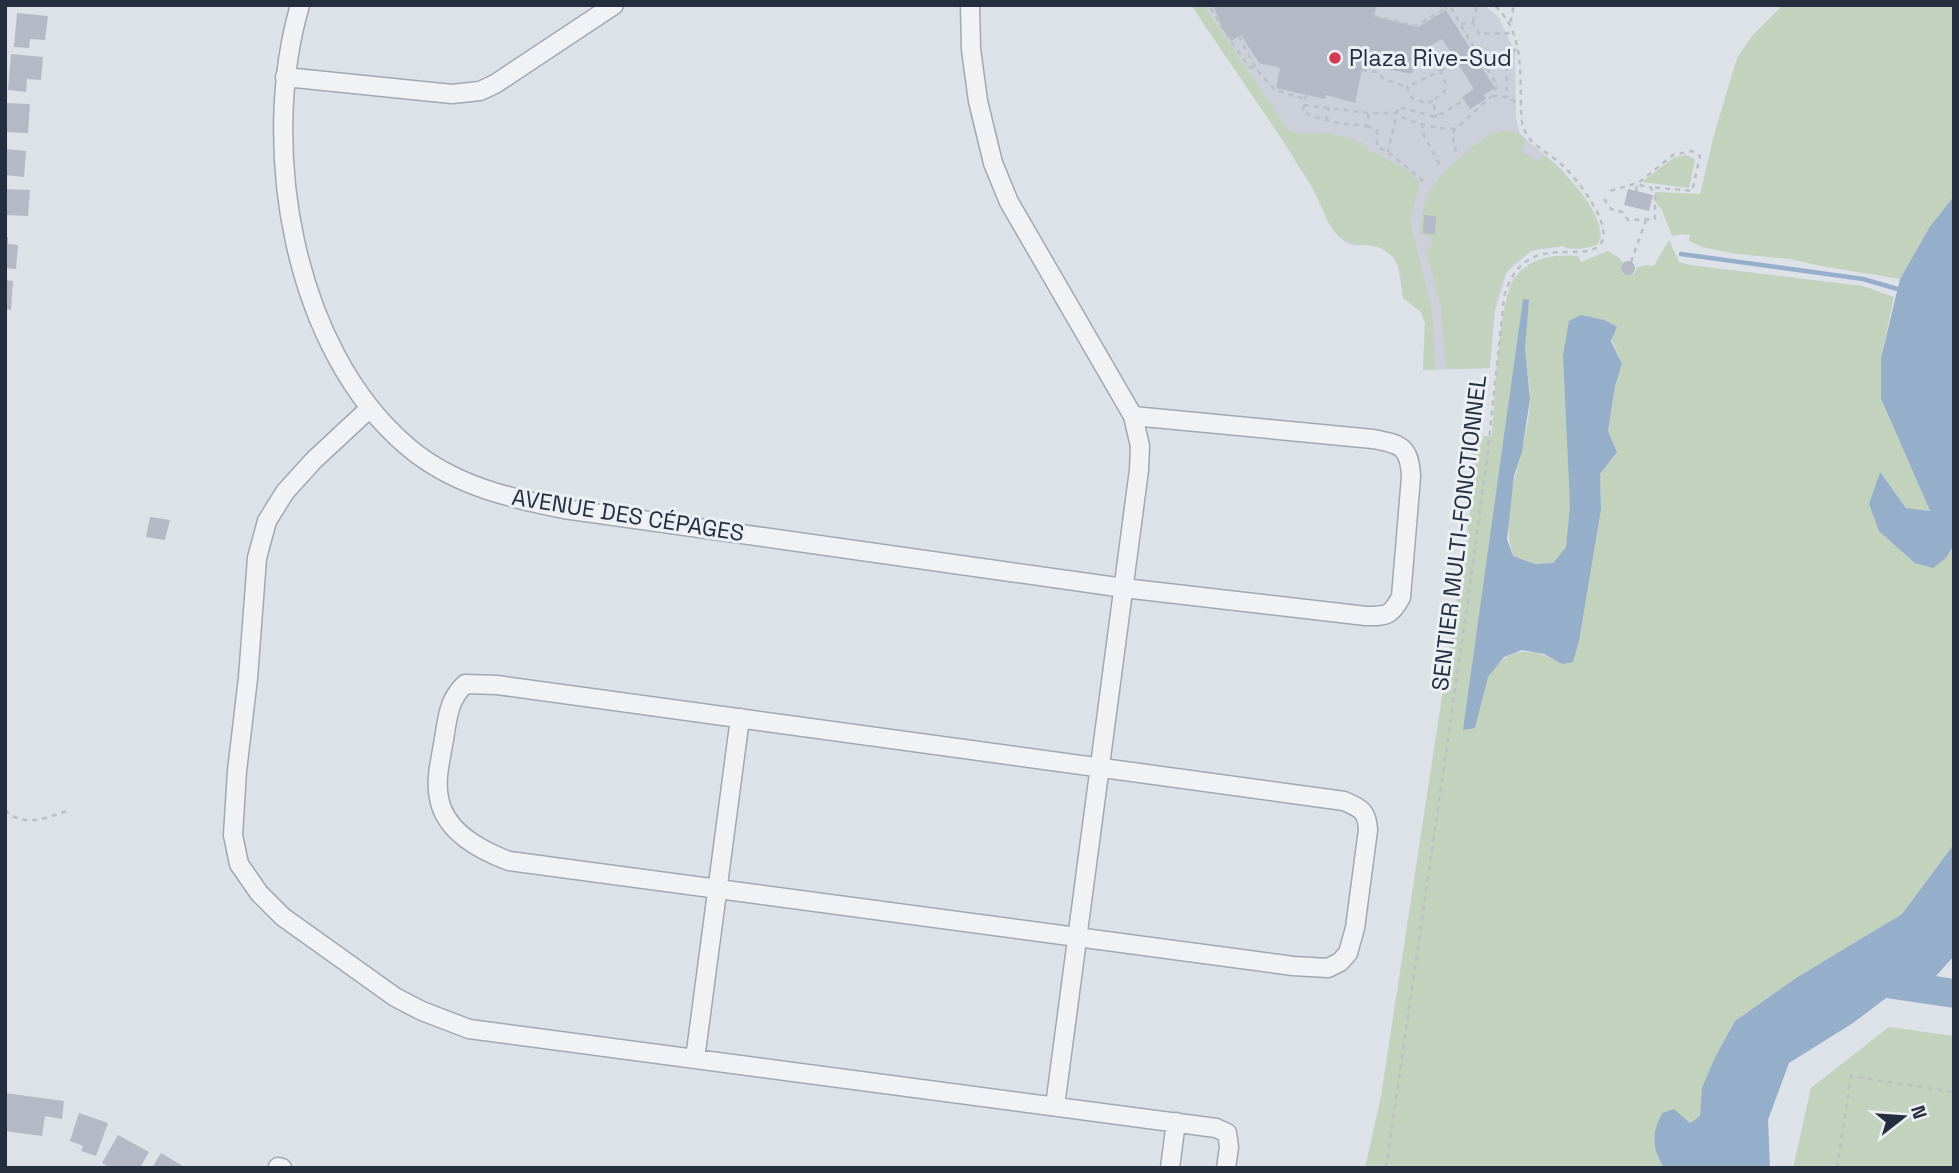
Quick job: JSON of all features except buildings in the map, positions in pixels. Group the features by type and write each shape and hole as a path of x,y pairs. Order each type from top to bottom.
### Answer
{"street":[{"name":"AVENUE DES CÉPAGES","path":"300,5 285,77 283,159 290,216 302,270 318,317 340,361 370,408 409,448 458,479 480,489 564,509 1124,588 1366,616 1385,616 1394,609 1401,597 1411,477 1410,461 1405,450 1392,442 1133,416"},
{"path":"285,77 452,94 480,91 495,84 614,5"},
{"path":"970,5 971,48 978,101 997,173 1009,202 1133,416 1140,446 1124,588 1055,1106"},
{"path":"370,408 314,460 285,492 267,521 257,558 233,835 239,864 259,892 283,917 395,997 422,1011 469,1029 1216,1128 1227,1133 1229,1147 1226,1168"},
{"path":"465,684 497,685 1100,766 1343,801 1359,808 1367,818 1368,830 1348,953 1340,962 1328,968 1293,966 509,861 495,856 458,833 438,798 439,772 449,709 454,695 465,684"},
{"path":"695,1059 740,718"},
{"path":"1170,1168 1176,1122"}],"path":[{"path":"1477,5 1473,23 1479,34"},
{"name":"SENTIER MULTI-FONCTIONNEL","path":"1386,1168 1467,607 1487,459 1504,297 1513,273 1523,265 1544,254 1594,249 1600,245 1604,232 1601,218 1570,173 1526,134 1522,123 1518,49 1509,24 1494,5"},
{"path":"1509,24 1513,5"},
{"path":"1374,16 1416,26 1445,7 1448,11 1452,9 1497,85 1493,96 1455,129 1452,134 1456,152"},
{"path":"1211,8 1222,29 1249,67 1255,68"},
{"path":"1460,24 1473,23"},
{"path":"1479,34 1513,33"},
{"path":"1473,45 1479,34"},
{"path":"1238,36 1255,68 1275,90 1306,97 1303,113 1326,121 1367,126 1377,131 1377,147 1388,152 1427,184"},
{"path":"1486,67 1510,51 1518,49"},
{"path":"1506,56 1507,97"},
{"path":"1362,70 1377,72 1384,79 1407,87 1456,61"},
{"path":"1377,72 1378,67"},
{"path":"1407,87 1412,98 1424,103 1433,101 1445,91 1446,86 1440,71"},
{"path":"1493,96 1507,97 1521,105"},
{"path":"1388,152 1398,107 1436,117 1464,100"},
{"path":"1433,101 1436,117"},
{"path":"1304,105 1369,113 1397,113 1402,118 1422,123 1431,129 1455,129"},
{"path":"1326,121 1329,108"},
{"path":"1367,126 1369,113"},
{"path":"1422,123 1424,136 1441,167"},
{"path":"1606,192 1637,184 1673,155 1692,151 1700,156 1692,191 1637,184"},
{"path":"1636,191 1637,184"},
{"path":"1604,199 1611,209 1622,212 1628,220 1655,219 1655,194 1650,187"},
{"path":"1631,262 1646,220"},
{"path":"5,810 15,818 31,821 70,810"},
{"path":"1837,1168 1851,1076 1954,1092"}],"shaded area":[{"path":"1204,5 1479,5 1487,7 1499,18 1515,52 1516,118 1520,134 1561,169 1578,190 1599,224 1601,236 1598,244 1590,247 1578,249 1564,246 1531,251 1507,272 1495,311 1490,368 1423,370 1425,323 1421,312 1403,298 1398,267 1393,257 1379,247 1368,244 1355,246 1345,242 1334,231 1311,185 1295,161 1289,131"}],"green space":[{"path":"1191,5 1204,5 1289,131 1302,134 1329,133 1363,143 1371,152 1396,165 1398,163 1420,182 1410,220 1432,312 1435,370 1423,370 1425,323 1421,312 1403,298 1398,266 1392,256 1377,247 1349,242 1340,238 1333,230 1295,160"},
{"path":"1783,5 1954,5 1954,196 1929,228 1900,279 1790,259 1737,254 1702,247 1689,241 1690,235 1672,236 1662,210 1654,200 1655,192 1700,194 1737,58 1752,36"},
{"path":"1506,130 1520,134 1526,141 1521,150 1536,162 1545,155 1583,195 1597,220 1600,233 1598,244 1582,248 1565,246 1540,249 1518,260 1508,272 1496,302 1490,368 1446,369 1441,307 1426,249 1433,247 1430,236 1421,235 1424,204 1438,180 1457,160 1490,134"},
{"path":"1686,155 1695,159 1689,188 1642,182 1673,158"},
{"path":"1669,240 1679,262 1690,265 1863,286 1894,297 1881,358 1881,400 1930,511 1906,508 1880,473 1869,504 1946,558 1954,545 1954,844 1902,914 1796,978 1735,1021 1715,1057 1703,1088 1700,1116 1690,1123 1674,1109 1662,1113 1654,1140 1664,1168 1365,1168 1381,1096 1474,487 1475,464 1471,454 1484,436 1492,436 1501,330 1509,291 1520,272 1543,258 1578,256 1581,262 1608,251 1623,263 1623,274 1635,273 1636,268 1645,265 1654,266","holes":["1523,300 1529,301 1525,349 1530,397 1529,417 1508,517 1513,556 1535,564 1553,563 1566,547 1570,505 1604,320 1622,364 1615,386 1608,431 1617,452 1600,474 1601,509 1562,664 1540,654 1523,652 1509,656 1497,665 1488,678 1464,730"]},
{"path":"1889,1027 1954,1036 1954,1168 1793,1168 1811,1088"}],"water":[{"path":"1954,196 1954,545 1946,558 1933,568 1915,563 1879,531 1869,504 1880,472 1906,508 1930,511 1881,399 1881,358 1900,279 1929,228"},
{"path":"1523,299 1529,300 1525,349 1530,399 1522,452 1514,476 1507,539 1513,556 1535,564 1553,563 1566,547 1570,505 1563,355 1569,321 1581,315 1604,320 1617,327 1611,341 1622,364 1615,386 1608,431 1617,452 1600,474 1601,509 1579,641 1573,662 1562,664 1544,654 1522,650 1504,657 1488,677 1475,728 1463,730"},
{"path":"1954,844 1954,956 1936,976 1954,979 1954,1008 1886,998 1853,1023 1789,1063 1768,1120 1770,1168 1664,1168 1654,1140 1662,1113 1674,1109 1690,1123 1700,1116 1702,1088 1735,1021 1796,978 1902,914"}],"waterway":[{"path":"1681,254 1863,279 1901,290"}],"place":[{"name":"Plaza Rive-Sud","path":"1335,58"}]}
